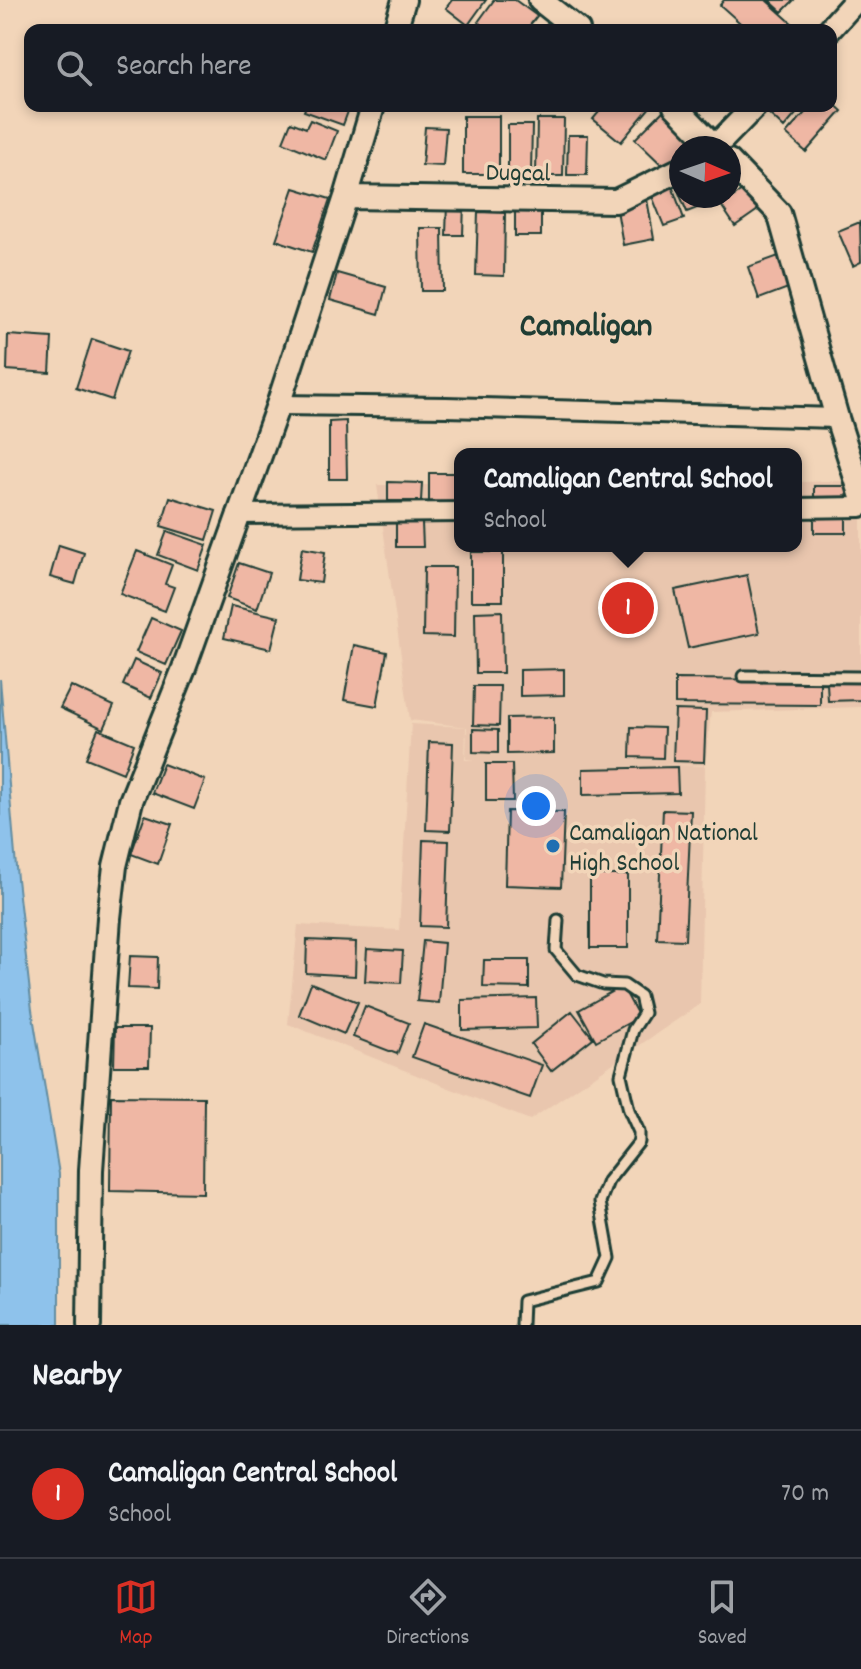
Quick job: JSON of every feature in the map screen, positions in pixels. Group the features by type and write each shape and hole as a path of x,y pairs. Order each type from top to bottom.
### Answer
{"street":[{"path":"397,24 404,0"},
{"path":"540,0 570,24"},
{"path":"89,1325 91,1170 115,866 131,801 183,671 278,405 371,112"},
{"path":"681,112 704,136"},
{"path":"726,136 749,112"},
{"path":"741,173 779,213 861,494"},
{"name":"Dugcal","path":"346,197 616,201 669,175"},
{"path":"278,405 837,418"},
{"path":"802,508 861,507"},
{"path":"237,514 454,512"}],"lane":[{"path":"743,676 861,677"},
{"path":"522,1325 523,1301 599,1282 610,1258 600,1202 608,1181 639,1142 639,1132 629,1110 621,1075 633,1030 644,1013 640,996 624,985 603,984 577,975 556,950 558,920"}],"shaded area":[{"path":"853,481 861,510 861,707 711,712 705,765 649,764 705,766 700,1004 530,1120 288,1024 298,925 399,930 411,724 466,727 465,760 474,760 466,759 467,727 410,720 377,485 454,485 454,552 802,552 802,482"}],"water":[{"path":"0,679 32,1010 59,1174 59,1325 0,1325"}],"building":[{"path":"452,0 486,0 469,24 446,8"},
{"path":"494,0 515,0 537,16 531,24 478,22"},
{"path":"724,0 766,0 793,24 741,24 720,5"},
{"path":"769,0 794,0 782,12"},
{"path":"837,106 842,111 806,152 786,134 806,112 837,112"},
{"path":"307,112 348,112 343,125"},
{"path":"599,112 646,112 621,142 593,119"},
{"path":"662,112 668,112 693,136 669,136 669,166 666,169 635,139"},
{"path":"767,112 798,112 784,128"},
{"path":"463,116 499,116 499,174 463,174"},
{"path":"537,119 564,119 563,176 536,176"},
{"path":"310,120 337,131 326,160 283,142 291,122 306,128"},
{"path":"508,125 532,125 531,173 508,173"},
{"path":"425,127 446,128 443,166 422,165"},
{"path":"568,135 588,135 587,175 567,175"},
{"path":"669,184 669,208 680,208 684,219 664,226 650,191"},
{"path":"294,188 330,199 312,252 276,240"},
{"path":"745,189 758,210 735,226 723,208 741,208 741,192"},
{"path":"647,199 654,239 623,245 616,204"},
{"path":"447,202 464,202 463,235 446,235"},
{"path":"515,208 541,208 541,236 515,236"},
{"path":"478,212 505,213 504,276 476,275"},
{"path":"860,222 861,262 853,266 838,231"},
{"path":"420,228 442,228 443,291 421,291"},
{"path":"787,253 799,284 759,299 748,267"},
{"path":"337,273 386,287 379,314 330,300"},
{"path":"8,335 52,338 50,373 7,370"},
{"path":"92,339 128,351 112,400 76,388"},
{"path":"346,421 347,479 329,479 329,422"},
{"path":"429,473 454,473 454,504 429,504"},
{"path":"388,482 422,483 421,501 388,501"},
{"path":"814,486 850,486 850,506 814,506"},
{"path":"170,497 216,511 207,540 161,526"},
{"path":"814,509 846,509 846,533 814,533"},
{"path":"396,523 422,523 423,547 396,547"},
{"path":"167,531 207,545 198,570 158,555"},
{"path":"59,545 84,553 75,584 50,577"},
{"path":"302,548 325,552 321,583 297,580"},
{"path":"137,551 172,565 165,584 174,587 165,611 120,594"},
{"path":"471,552 503,552 503,601 471,601"},
{"path":"239,563 269,573 257,609 227,598"},
{"path":"424,567 455,567 454,637 423,636"},
{"path":"747,575 759,633 688,648 675,590"},
{"path":"231,606 279,617 271,649 224,638"},
{"path":"502,611 503,673 476,673 475,612"},
{"path":"151,618 181,631 166,665 136,652"},
{"path":"354,645 387,652 377,706 344,700"},
{"path":"134,660 162,673 151,698 123,685"},
{"path":"564,669 564,695 520,696 520,670"},
{"path":"675,679 820,680 820,705 675,704"},
{"path":"861,682 861,700 828,701 827,683"},
{"path":"71,686 114,706 104,729 60,708"},
{"path":"474,686 500,686 499,726 473,725"},
{"path":"675,710 706,711 704,762 673,761"},
{"path":"554,717 554,753 507,754 507,718"},
{"path":"631,727 664,728 663,758 630,757"},
{"path":"98,729 134,744 123,773 86,758"},
{"path":"473,729 498,730 498,753 473,752"},
{"path":"429,742 453,743 450,831 426,830"},
{"path":"163,764 205,780 194,809 152,793"},
{"path":"486,764 512,764 513,801 486,801"},
{"path":"677,767 678,793 583,795 583,769"},
{"path":"663,810 691,811 685,940 657,939"},
{"path":"507,811 564,812 561,887 505,885"},
{"path":"145,815 172,824 158,864 131,854"},
{"path":"423,840 449,841 446,927 420,926"},
{"path":"590,875 628,875 628,948 590,948"},
{"path":"307,940 356,942 355,976 306,973"},
{"path":"423,941 444,943 439,1003 417,1001"},
{"path":"367,949 403,951 401,983 365,981"},
{"path":"130,956 158,957 157,989 128,988"},
{"path":"484,960 529,960 529,988 483,987"},
{"path":"311,983 358,1002 344,1034 299,1015"},
{"path":"622,986 639,1017 596,1041 579,1010"},
{"path":"536,998 537,1028 462,1030 462,1000"},
{"path":"365,1006 409,1023 397,1054 353,1037"},
{"path":"572,1011 593,1038 551,1071 531,1044"},
{"path":"424,1024 542,1065 530,1098 412,1057"},
{"path":"115,1028 150,1028 149,1066 114,1066"},
{"path":"111,1096 204,1097 203,1193 110,1191"}],"place":[{"name":"Camaligan Central School","path":"628,608"},
{"name":"Camaligan National High School","path":"553,846"}],"district":[{"name":"Camaligan","path":"586,323"}]}
